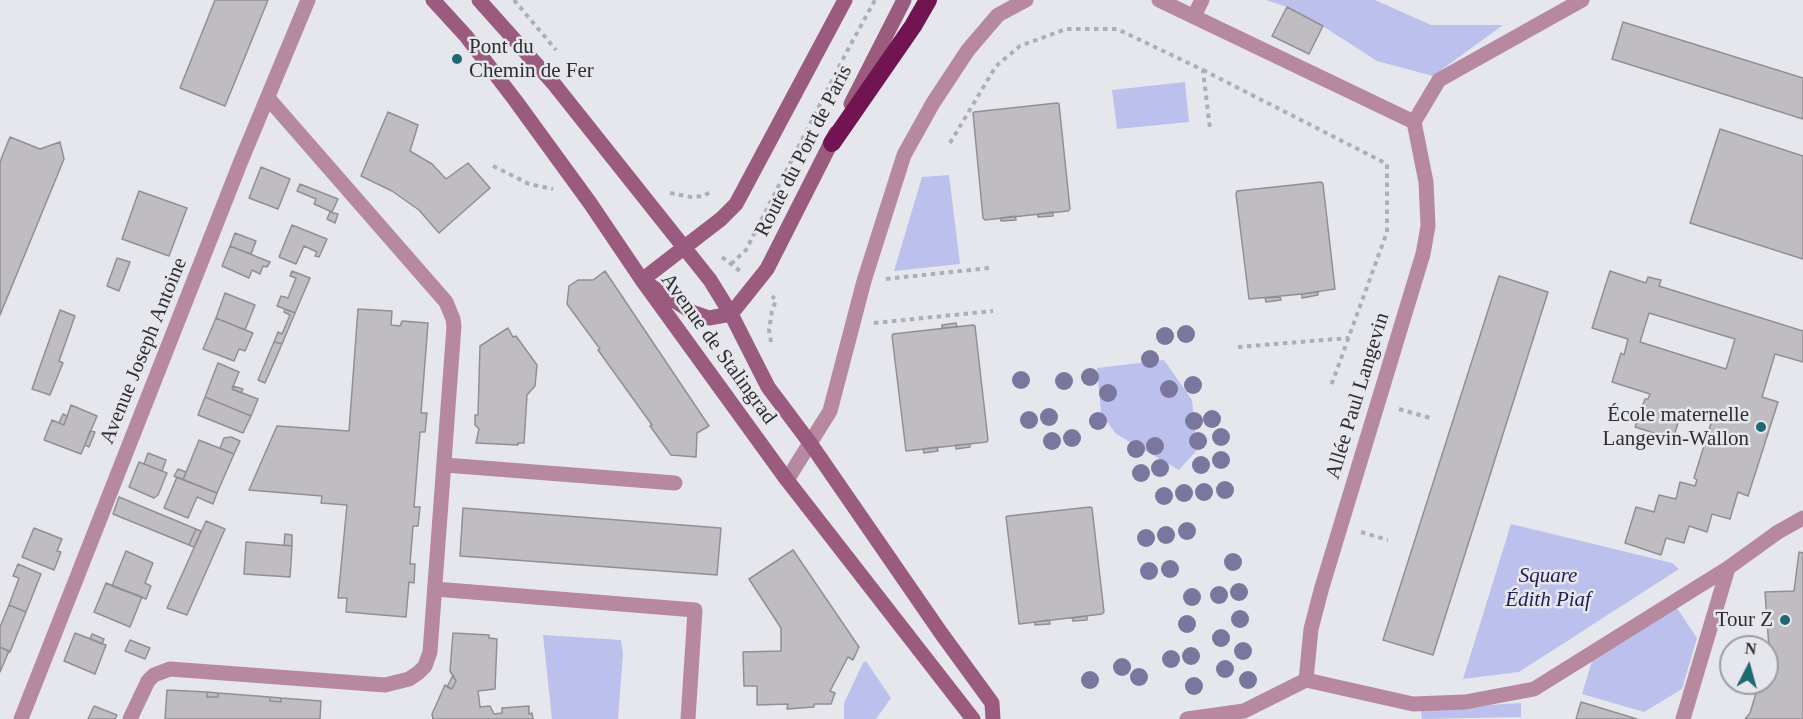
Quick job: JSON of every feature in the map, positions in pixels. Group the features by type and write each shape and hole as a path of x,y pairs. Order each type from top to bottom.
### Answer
{"highway":[{"path":"832,143 913,26 928,0"}],"main road":[{"name":"Avenue de Stalingrad","path":"433,0 466,36 515,100 787,480 973,719"},
{"name":"Avenue de Stalingrad","path":"479,0 554,84 710,280 731,314 768,387 810,443 992,703 993,719"},
{"name":"Route du Port de Paris","path":"642,280 730,212 736,204 845,0"},
{"name":"Route du Port de Paris","path":"731,314 757,285 767,269 904,0"},
{"path":"642,280 692,312 709,318 731,314"}],"street":[{"name":"Avenue Joseph Antoine","path":"21,719 241,161 308,0"},
{"path":"787,480 830,411 864,281 904,155 933,103 968,50 998,15 1026,0"},
{"path":"1159,0 1414,122 1439,80 1582,0"},
{"path":"1194,16 1202,0"},
{"path":"130,719 148,681 154,675 170,669 377,685 409,679 425,666 429,659 454,326 450,311 446,302 268,98"},
{"name":"Allée Paul Langevin","path":"1305,680 1311,629 1423,254 1428,226 1426,182 1414,122"},
{"path":"445,465 675,483"},
{"path":"1187,719 1244,711 1305,680 1413,704 1465,702 1534,689 1728,568 1778,532 1803,518"},
{"path":"1683,719 1728,568"},
{"path":"435,588 695,610 688,719"}],"path":[{"path":"731,264 746,250 875,0"},
{"path":"950,143 996,66 1020,46 1066,29 1117,29 1387,164 1387,232 1331,386"},
{"path":"1203,70 1210,129"},
{"path":"493,166 529,184 556,190"},
{"path":"864,281 989,268"},
{"path":"757,285 776,300 769,330 772,350"},
{"path":"853,325 993,311"},
{"path":"1238,347 1348,338"},
{"path":"1378,403 1430,418"},
{"path":"1340,527 1388,540"}],"green space":[{"path":"1266,0 1375,0 1431,25 1503,25 1433,76 1377,61 1318,23 1287,7"},
{"path":"1185,82 1189,122 1117,129 1112,90"},
{"path":"949,175 960,264 894,271 922,177"},
{"path":"1164,360 1192,400 1197,450 1179,470 1116,434 1101,413 1097,368"},
{"name":"Square Édith Piaf","path":"1511,524 1672,563 1679,569 1519,672 1463,679"},
{"path":"1677,608 1697,638 1682,689 1644,712 1582,694 1592,661"},
{"path":"543,635 621,640 623,653 618,719 552,719"},
{"path":"866,661 891,698 876,719 844,719 844,703"},
{"path":"1521,703 1521,717 1422,719 1421,709"}],"building":[{"path":"215,0 268,0 225,106 180,88"},
{"path":"1287,7 1323,26 1309,54 1272,36"},
{"path":"1623,22 1803,78 1803,119 1612,59"},
{"path":"1059,104 1070,209 985,220 973,113"},
{"path":"388,112 418,125 410,151 432,164 446,179 468,163 490,188 439,233 419,210 392,191 361,176"},
{"path":"1720,129 1803,156 1803,259 1690,223"},
{"path":"10,137 40,149 60,142 64,159 0,315 0,162"},
{"path":"261,167 290,179 278,209 249,198"},
{"path":"1321,182 1335,289 1249,299 1237,191"},
{"path":"300,184 338,199 332,212 314,204 316,199 297,191"},
{"path":"139,191 187,208 169,256 122,239"},
{"path":"330,212 338,214 335,223 327,219"},
{"path":"1053,212 1053,216 1038,217 1038,214"},
{"path":"1015,216 1016,220 1001,221 1001,218"},
{"path":"292,225 327,239 319,257 315,256 317,252 304,246 296,264 279,257"},
{"path":"235,233 256,241 251,254 230,246"},
{"path":"230,246 270,262 267,267 263,266 260,274 252,270 249,278 222,266"},
{"path":"117,258 130,262 119,291 107,286"},
{"path":"292,271 310,278 295,313 277,306 281,296 288,298 296,278 290,276"},
{"path":"605,271 709,426 697,433 696,457 671,455 567,304 569,286 578,280 593,280"},
{"path":"1610,271 1646,283 1648,277 1661,280 1659,286 1803,331 1803,362 1775,354 1762,397 1778,402 1748,496 1738,492 1730,519 1712,514 1707,532 1689,526 1684,543 1666,538 1661,555 1625,543 1636,507 1654,512 1659,495 1676,499 1680,482 1695,486 1697,480 1694,478 1712,420 1682,410 1673,439 1635,427 1645,399 1648,399 1650,394 1612,382 1621,353 1624,355 1628,339 1592,328","holes":["1649,313 1735,339 1726,369 1640,342"]},
{"path":"1499,276 1548,292 1433,655 1383,640"},
{"path":"1318,292 1318,295 1302,298 1302,294"},
{"path":"225,293 255,305 245,330 216,318"},
{"path":"1280,297 1281,300 1266,302 1265,298"},
{"path":"285,309 295,313 282,344 274,342 278,332 282,334 290,315 284,312"},
{"path":"358,309 392,311 391,325 400,326 402,321 428,323 421,413 427,413 425,432 420,432 414,507 420,507 418,526 413,526 410,564 415,564 414,583 409,582 406,617 346,612 347,598 338,598 347,505 321,503 322,496 249,490 277,426 349,431"},
{"path":"60,310 75,316 59,361 63,363 50,395 32,389"},
{"path":"216,318 253,333 245,351 239,349 234,361 203,349"},
{"path":"956,323 957,327 942,328 942,325"},
{"path":"975,326 987,442 906,451 893,334"},
{"path":"508,328 537,365 535,386 527,395 524,443 518,443 518,445 476,443 479,429 475,425 475,415 478,415 480,346"},
{"path":"274,342 282,344 265,383 258,380"},
{"path":"218,363 239,372 232,389 258,399 251,416 205,397"},
{"path":"233,386 243,389 241,393 232,389"},
{"path":"205,397 251,416 243,433 198,415"},
{"path":"71,405 97,416 81,454 44,440 52,420 64,425"},
{"path":"63,414 67,416 64,425 59,423"},
{"path":"90,431 95,432 89,447 85,445"},
{"path":"231,437 240,441 234,454 220,448 224,438"},
{"path":"199,440 234,454 217,493 183,480"},
{"path":"970,444 970,447 956,449 956,445"},
{"path":"937,447 938,451 924,453 923,449"},
{"path":"148,453 166,460 162,471 144,464"},
{"path":"139,462 167,473 158,495 154,498 129,487"},
{"path":"178,469 186,472 183,480 174,476"},
{"path":"177,477 217,493 213,504 197,497 188,518 164,508"},
{"path":"119,497 196,529 189,545 113,514"},
{"path":"463,508 721,528 717,575 460,556"},
{"path":"1092,508 1104,612 1019,624 1006,517"},
{"path":"206,521 225,529 187,615 167,608"},
{"path":"34,528 62,539 57,551 61,552 54,570 22,557"},
{"path":"196,529 201,531 194,547 189,545"},
{"path":"285,534 292,535 292,546 284,545"},
{"path":"246,542 292,546 290,577 244,574"},
{"path":"793,550 859,647 853,660 848,657 830,691 835,693 831,704 814,704 814,707 787,709 788,704 757,705 757,686 744,686 743,652 781,651 781,628 749,579"},
{"path":"126,551 153,563 145,583 151,586 146,599 112,586"},
{"name":"Tour Z","path":"1799,552 1803,553 1803,719 1745,719 1750,713 1755,695 1779,695 1779,635 1768,635 1765,592 1794,591"},
{"path":"18,564 41,574 26,612 9,605 19,578 13,576"},
{"path":"106,583 142,597 130,627 94,612"},
{"path":"9,605 26,612 10,652 0,647 0,627"},
{"path":"1087,616 1087,620 1073,621 1072,618"},
{"path":"1049,620 1050,624 1035,625 1035,622"},
{"path":"75,633 106,645 95,674 64,661"},
{"path":"453,633 489,635 489,638 497,639 495,689 478,691 480,707 490,706 494,714 502,713 502,708 529,706 529,714 532,713 533,719 433,719 432,714 445,685 452,689 456,681 450,671"},
{"path":"92,634 104,639 102,644 90,639"},
{"path":"130,640 150,648 145,659 125,651"},
{"path":"0,647 9,651 0,672"},
{"path":"453,675 456,681 452,689 447,687"},
{"path":"167,690 207,692 207,697 218,697 218,693 270,697 270,701 281,702 281,698 321,701 320,719 165,719"},
{"path":"207,692 218,693 218,697 207,697"},
{"path":"270,697 281,698 281,702 270,701"},
{"path":"1581,702 1637,719 1576,719"},
{"path":"94,706 117,715 115,719 88,719"}],"place":[{"name":"Pont du Chemin de Fer","path":"457,59"},
{"name":"École maternelle Langevin-Wallon","path":"1761,427"},
{"name":"Tour Z","path":"1785,620"}]}
